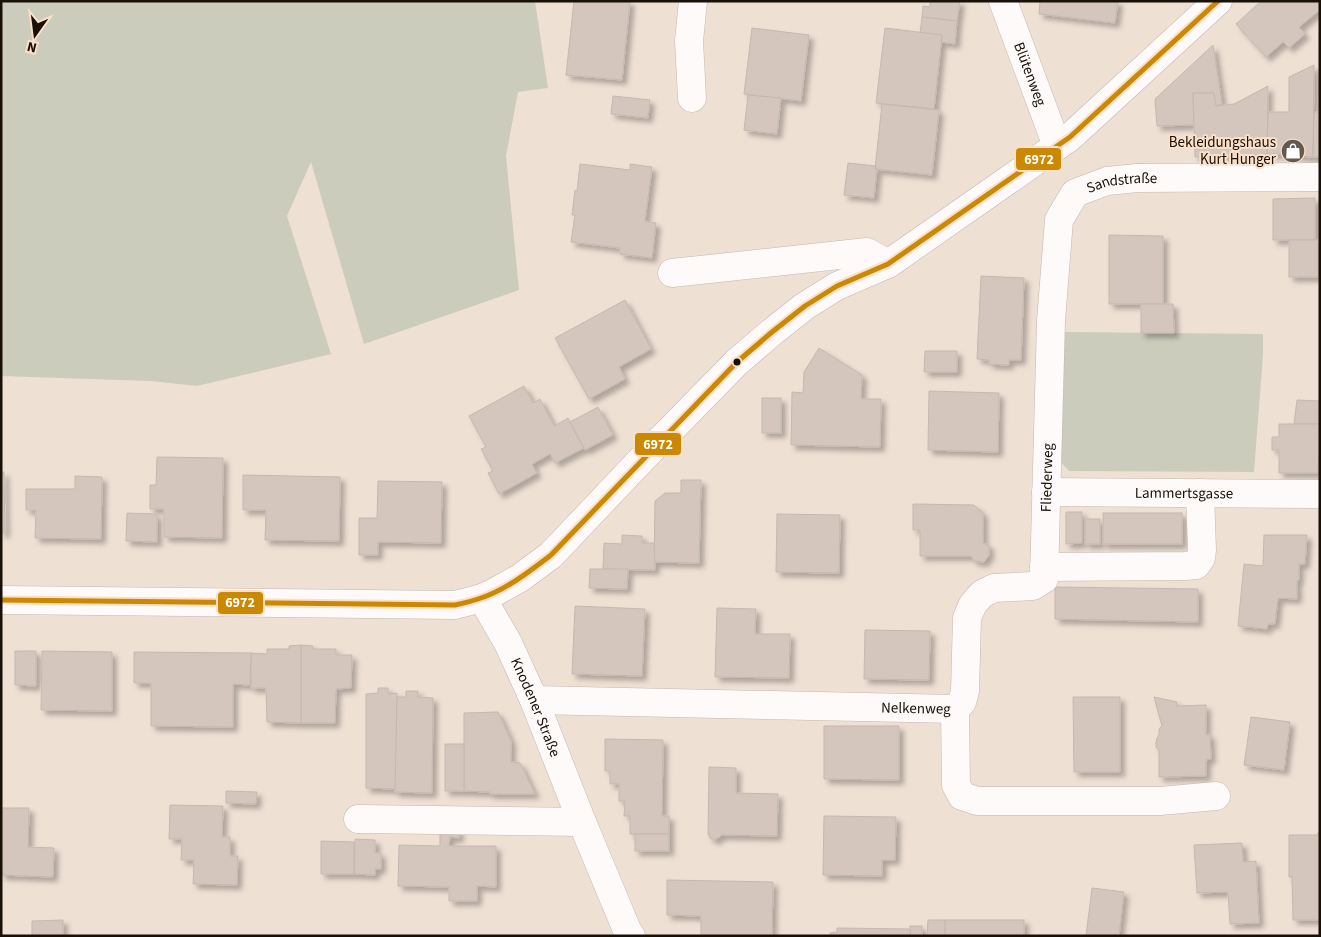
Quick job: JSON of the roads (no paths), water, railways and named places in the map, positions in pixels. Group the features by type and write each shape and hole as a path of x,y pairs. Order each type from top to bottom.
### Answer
{"street":[{"path":"692,98 689,41 693,1"},
{"name":"Blütenweg","path":"1002,1 1057,146"},
{"path":"1,600 455,606 482,598 520,578 551,555 737,362 805,306 837,286 888,264 1070,137 1214,3"},
{"name":"Sandstraße","path":"1075,193 1107,182 1137,178 1320,176"},
{"name":"Fliederweg","path":"955,709 962,702 965,691 967,618 972,604 982,594 994,588 1033,586 1044,579 1052,321 1059,220 1075,193"},
{"path":"672,273 867,252 888,264"},
{"name":"Lammertsgasse","path":"1046,492 1320,494"},
{"path":"1044,566 1196,564 1201,558 1202,550 1200,493"},
{"name":"Knodener Straße","path":"482,598 508,644 534,700 582,822 631,936"},
{"name":"Nelkenweg","path":"534,700 955,709 956,785 962,796 977,801 1160,801 1216,796"},
{"path":"358,819 582,822"}],"place":[{"name":"Bekleidungshaus Kurt Hunger","path":"1293,151"}]}
